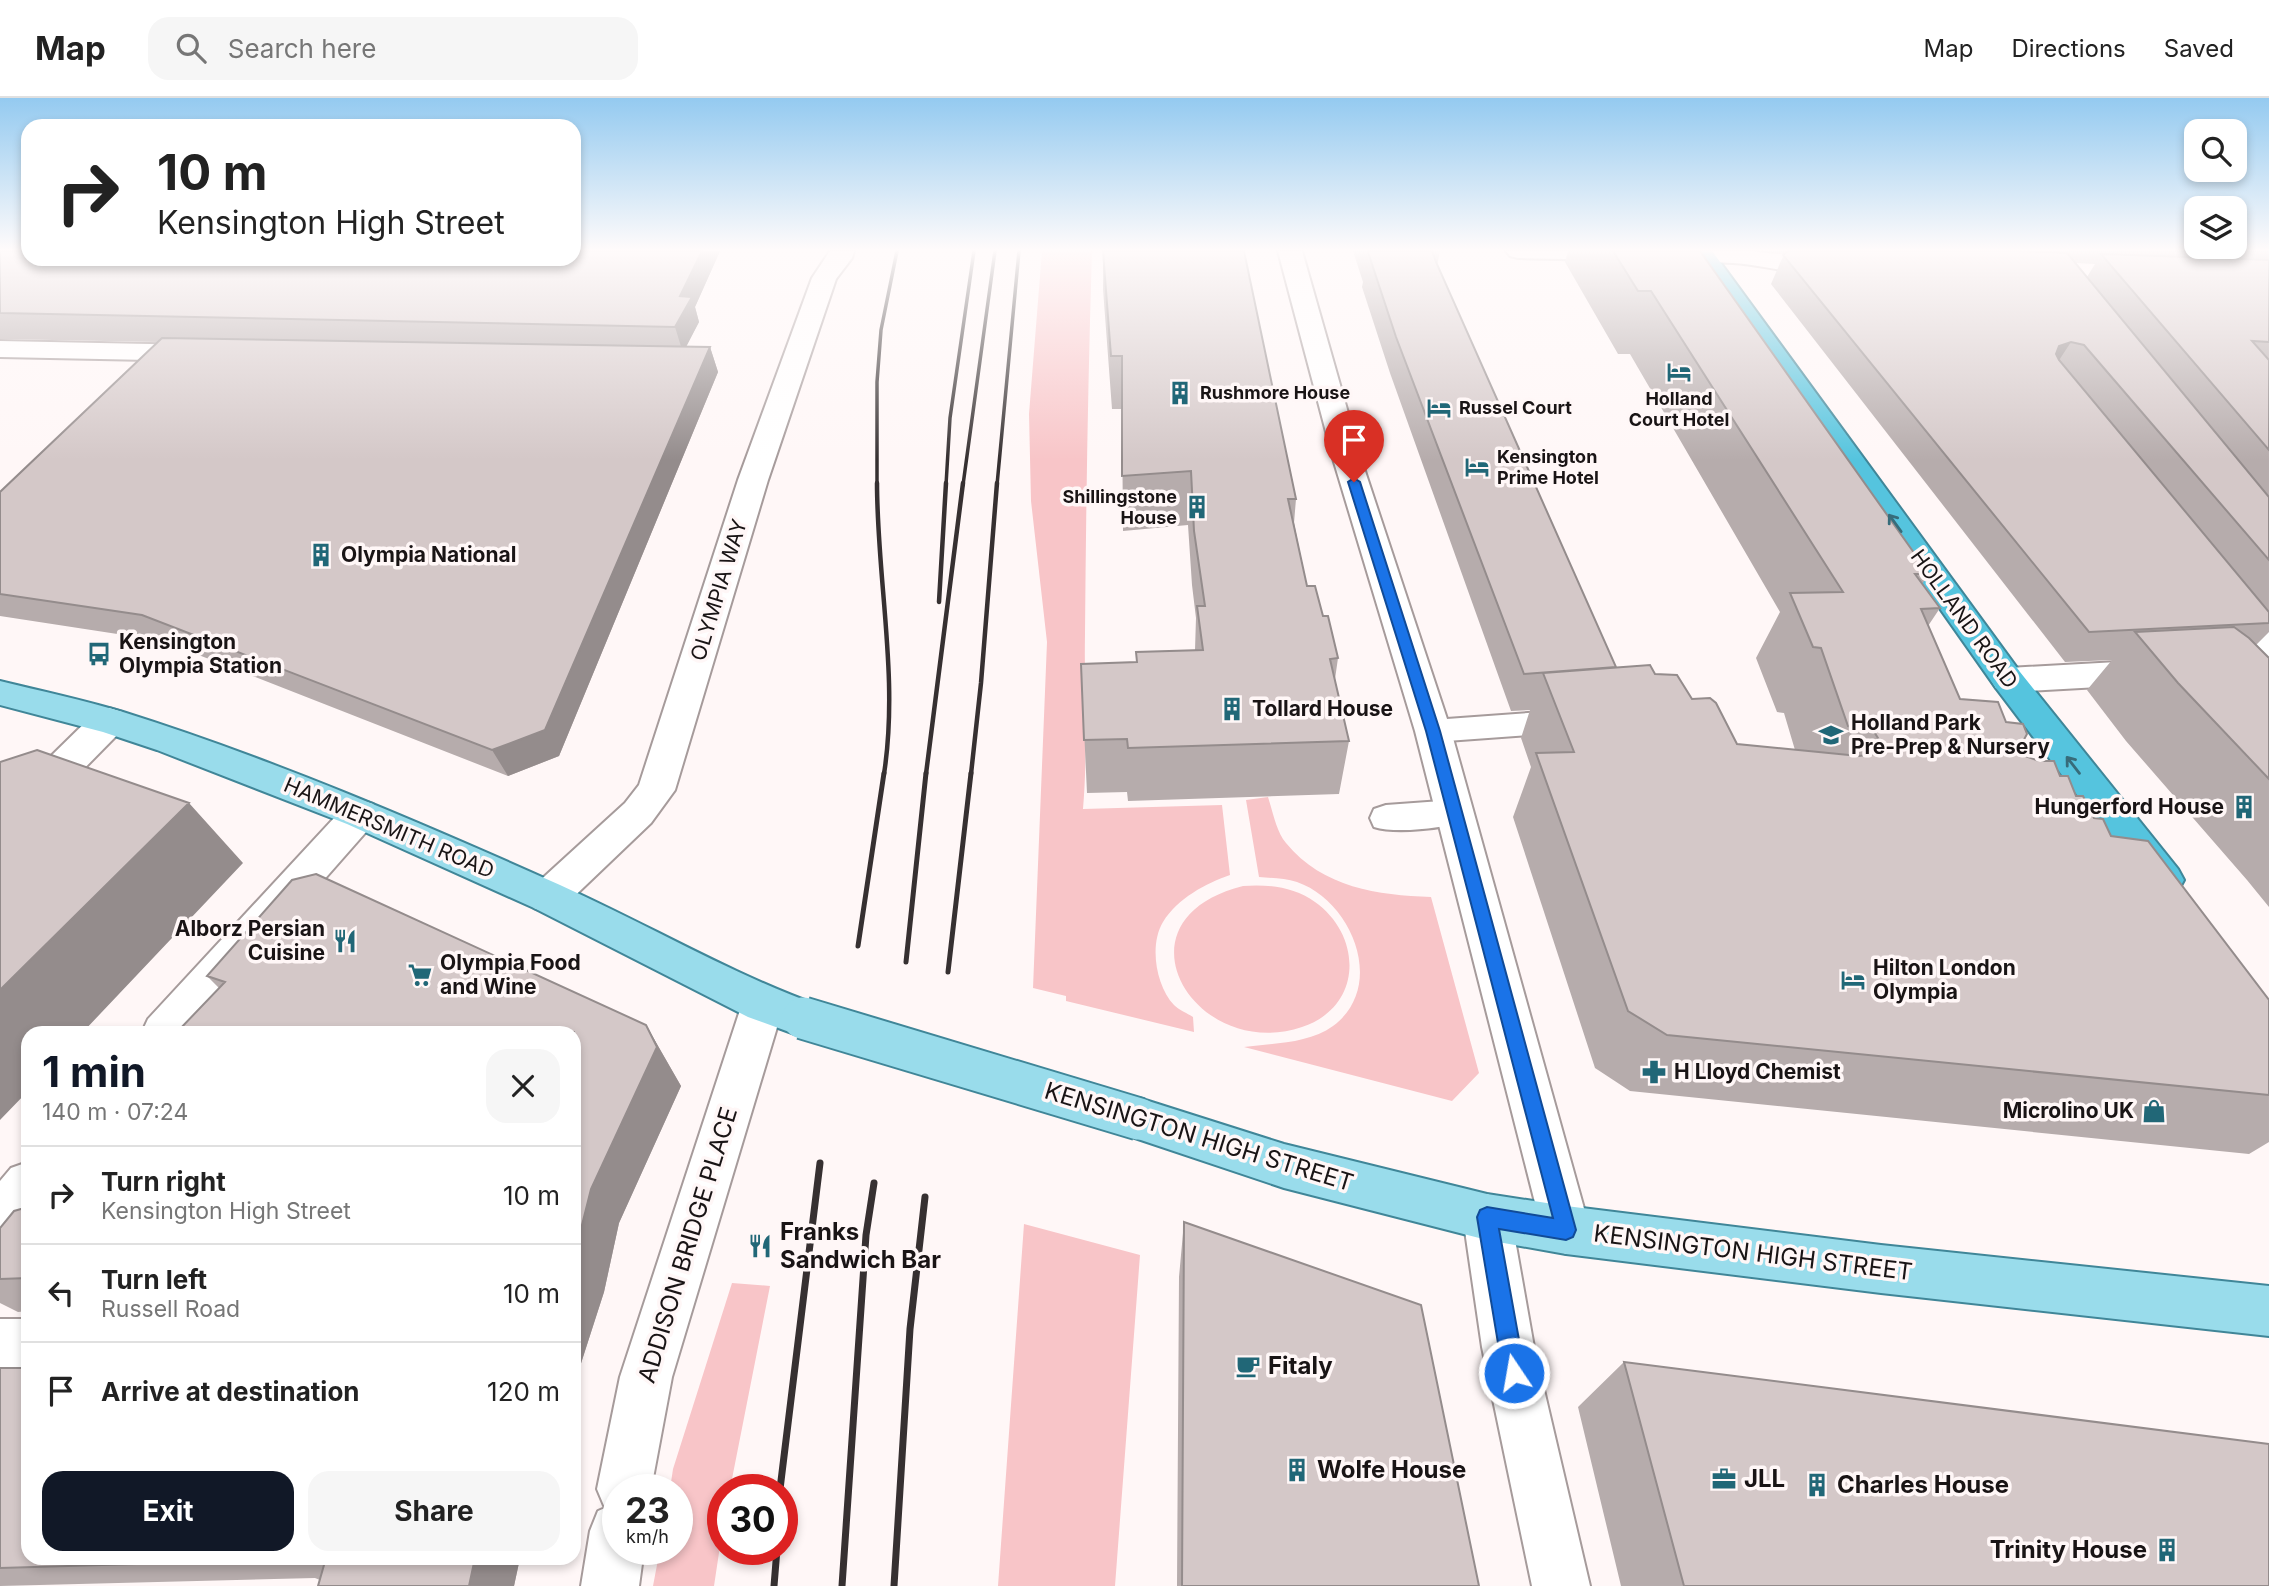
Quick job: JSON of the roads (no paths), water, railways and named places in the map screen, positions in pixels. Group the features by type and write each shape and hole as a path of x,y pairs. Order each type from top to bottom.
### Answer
{"highway":[{"name":"HOLLAND ROAD","path":"1749,320 2008,680 2184,904"}],"main road":[{"name":"HAMMERSMITH ROAD","path":"0,693 109,721 218,758 360,814 548,897 763,1004"},
{"name":"KENSINGTON HIGH STREET","path":"763,1004 1139,1119 1284,1167 1487,1217 1566,1230 1892,1271 2269,1311"}],"street":[{"name":"OLYMPIA WAY","path":"548,897 638,813 656,790 762,456 809,320"},
{"path":"1309,320 1348,462 1433,731 1566,1230"},
{"path":"0,348 221,353"},
{"path":"2208,574 2261,661"},
{"path":"2008,680 2185,670"},
{"path":"0,830 109,721"},
{"path":"168,1026 360,814"},
{"name":"ADDISON BRIDGE PLACE","path":"627,1474 646,1377 665,1311 763,1004"},
{"path":"0,1216 21,1192"},
{"path":"1487,1217 1508,1347 1561,1586"},
{"path":"0,1345 21,1345"},
{"path":"610,1586 613,1565"}],"lane":[{"path":"1433,731 1602,718"},
{"path":"2066,809 2107,809"},
{"path":"1386,818 1455,812"}],"railway":[{"path":"877,483 877,382 883,320"},
{"path":"946,485 950,418 964,320"},
{"path":"963,485 986,320"},
{"path":"997,485 1012,320"},
{"path":"877,483 889,702 884,774"},
{"path":"939,602 946,483"},
{"path":"926,774 963,483"},
{"path":"971,774 997,483"},
{"path":"858,946 884,773"},
{"path":"906,962 926,773"},
{"path":"948,972 971,773"},
{"path":"782,1474 820,1163"},
{"path":"842,1586 866,1235 874,1183"},
{"path":"894,1586 910,1329 925,1197"},
{"path":"774,1586 776,1565"}],"place":[{"name":"Holland Court Hotel","path":"1679,372"},
{"name":"Rushmore House","path":"1180,393"},
{"name":"Russel Court","path":"1439,408"},
{"name":"Kensington Prime Hotel","path":"1477,467"},
{"name":"Shillingstone House","path":"1197,507"},
{"name":"Olympia National","path":"321,555"},
{"name":"Kensington Olympia Station","path":"99,654"},
{"name":"Tollard House","path":"1232,709"},
{"name":"Holland Park Pre-Prep & Nursery","path":"1831,735"},
{"name":"Hungerford House","path":"2244,807"},
{"name":"Alborz Persian Cuisine","path":"345,941"},
{"name":"Olympia Food and Wine","path":"420,975"},
{"name":"Hilton London Olympia","path":"1853,980"},
{"name":"H Lloyd Chemist","path":"1654,1072"},
{"name":"Microlino UK","path":"2154,1111"},
{"name":"Franks Sandwich Bar","path":"760,1246"},
{"name":"Fitaly","path":"1248,1366"},
{"name":"Wolfe House","path":"1297,1470"},
{"name":"JLL","path":"1724,1479"},
{"name":"Charles House","path":"1817,1485"},
{"name":"Trinity House","path":"2167,1550"}]}
